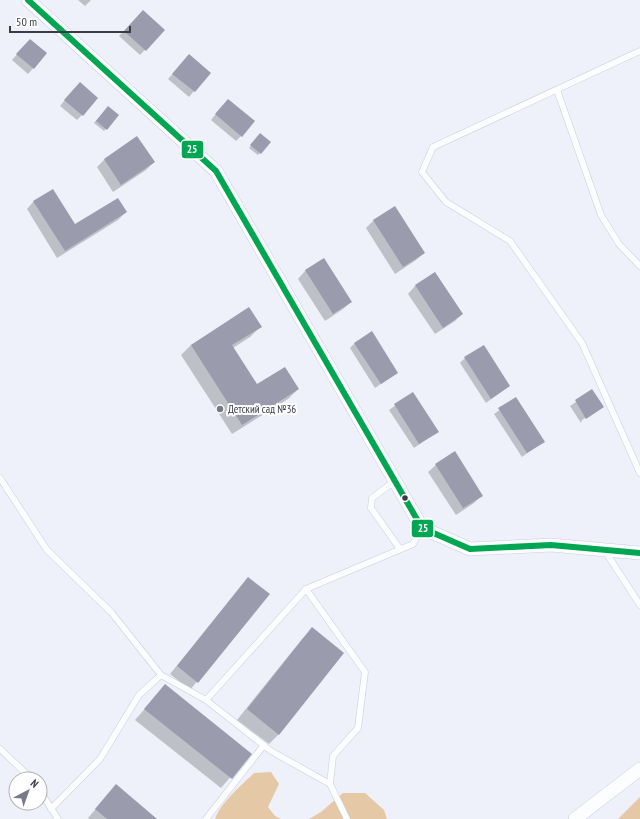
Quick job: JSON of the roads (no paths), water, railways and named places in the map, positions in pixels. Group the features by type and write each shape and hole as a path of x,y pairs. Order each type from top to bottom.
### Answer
{"street":[{"path":"28,0 216,171 422,528 470,549 551,545 640,552"},
{"path":"575,819 640,769"}],"lane":[{"path":"640,51 433,147 422,172 446,202 510,241 582,343 640,473"},
{"path":"557,90 601,215 619,244 640,266"},
{"path":"0,478 47,550 110,612 161,675 206,700 264,746 330,784"},
{"path":"395,481 372,498 371,508 400,549"},
{"path":"206,700 306,589 413,544 422,528"},
{"path":"605,550 640,605"},
{"path":"306,589 365,672 358,728 333,756 330,784 347,819"},
{"path":"51,809 100,759 139,696 161,675"},
{"path":"206,819 264,746"},
{"path":"0,749 23,771"},
{"path":"48,804 58,819"}],"place":[{"name":"Детский сад №36","path":"220,409"}]}
